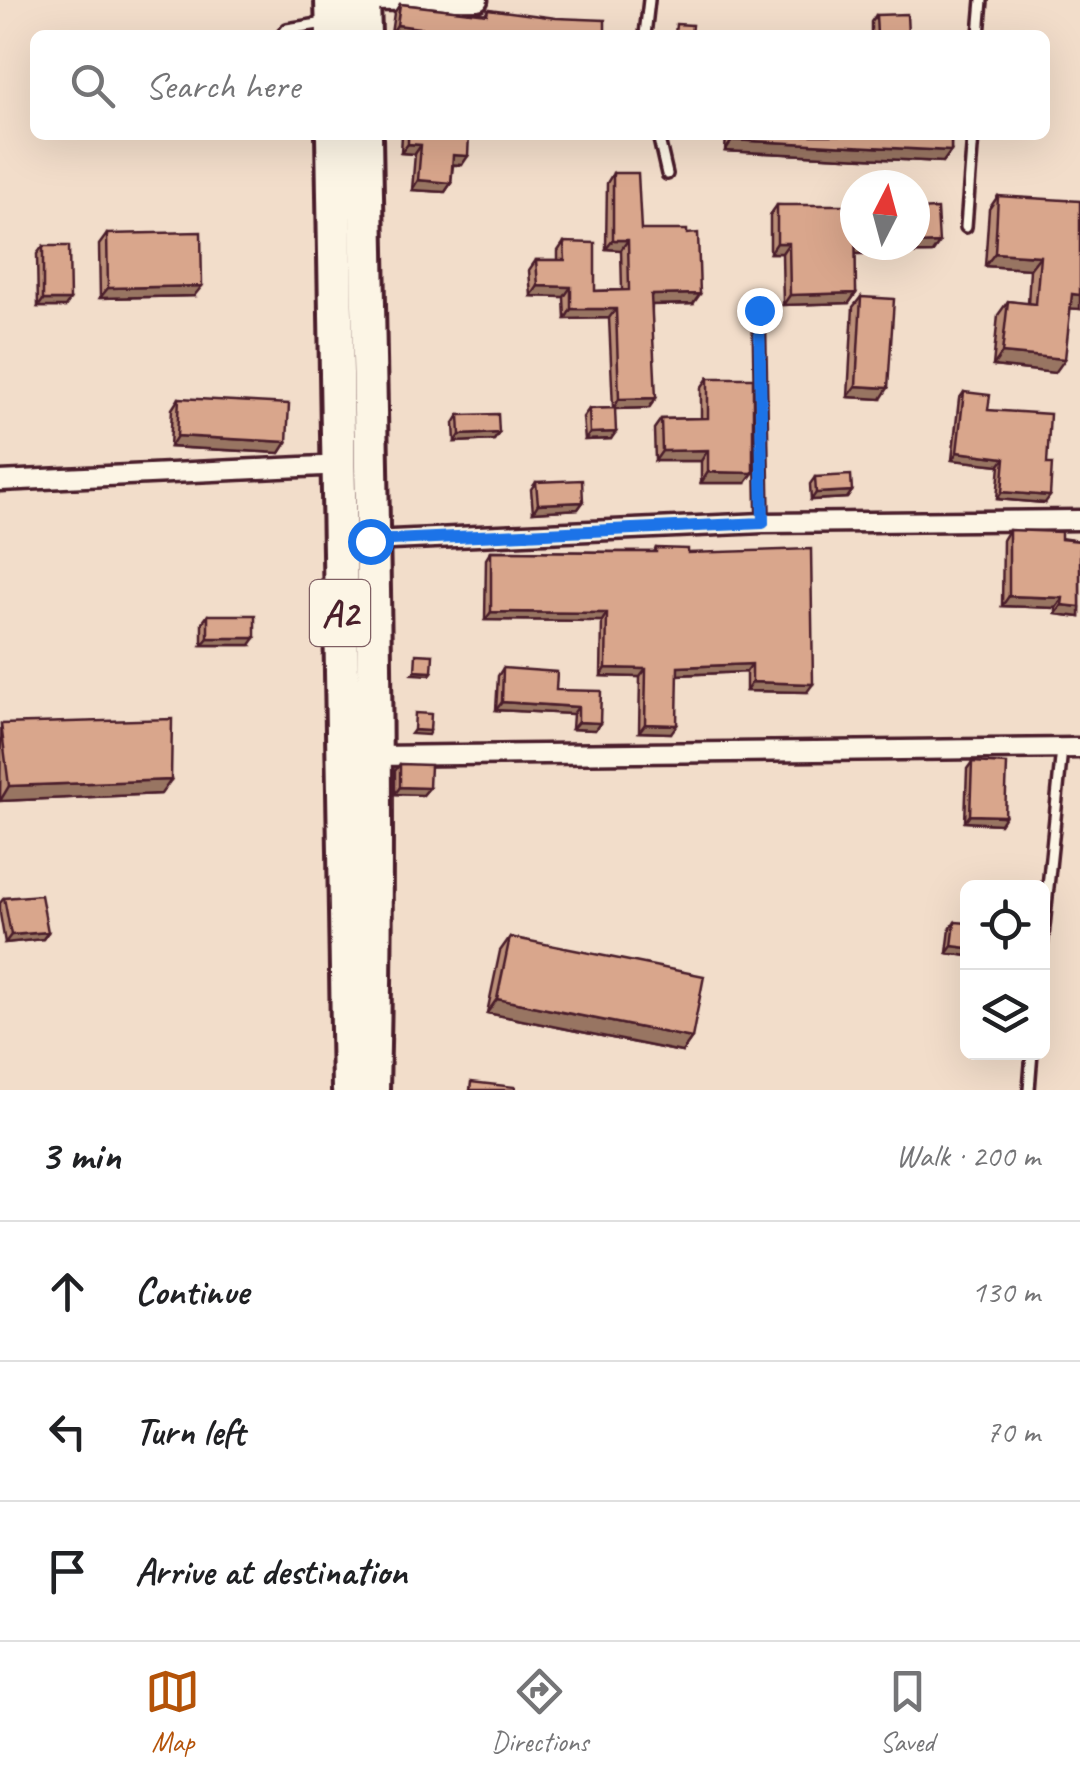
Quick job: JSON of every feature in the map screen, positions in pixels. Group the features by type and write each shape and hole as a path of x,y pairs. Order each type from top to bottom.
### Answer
{"highway":[{"path":"363,0 364,30"},
{"name":"A2","path":"334,140 353,464 370,541 375,756 372,1090"},
{"name":"A2","path":"349,1090 353,464 365,140"}],"street":[{"path":"363,0 478,0"},
{"path":"0,480 353,464"},
{"path":"370,541 763,523 1080,520"},
{"path":"375,756 1071,749"}],"lane":[{"path":"646,30 649,0"},
{"path":"979,30 982,0"},
{"path":"287,30 332,19"},
{"path":"659,140 667,174"},
{"path":"966,227 972,140"},
{"path":"759,310 763,523"},
{"path":"1050,892 1071,749"},
{"path":"1028,1090 1031,1060"}],"building":[{"path":"400,4 487,14 488,9 605,20 605,30 436,30 397,25"},
{"path":"907,14 908,30 877,30 876,15"},
{"path":"676,24 692,25 692,30 675,30"},
{"path":"408,140 469,140 468,156 453,155 451,183 418,180 421,145 408,144"},
{"path":"732,140 951,140 951,151"},
{"path":"613,173 638,173 641,230 698,233 700,294 651,295 656,398 619,399 616,309 571,309 571,287 538,286 536,260 565,260 564,242 595,243 595,291 629,290 628,240 613,240"},
{"path":"998,196 1080,201 1080,295 1072,294 1065,359 1002,353 1008,301 1036,304 1040,256 995,253"},
{"path":"777,205 840,205 840,260 856,260 856,293 790,295 789,243 777,243"},
{"path":"930,209 937,209 939,243 930,243"},
{"path":"201,232 202,286 108,288 107,234"},
{"path":"43,246 69,246 70,300 43,300"},
{"path":"861,297 894,299 888,388 856,386"},
{"path":"708,378 753,378 753,473 708,472 708,450 662,451 661,419 708,418"},
{"path":"964,392 990,395 988,410 1050,414 1050,496 1002,492 1005,458 957,452"},
{"path":"179,398 289,404 287,442 177,436"},
{"path":"615,408 616,432 590,433 589,409"},
{"path":"498,414 499,433 460,435 459,415"},
{"path":"851,475 852,491 816,493 815,477"},
{"path":"582,480 583,502 538,504 536,482"},
{"path":"1009,530 1061,532 1061,539 1080,541 1080,607 1062,605 1063,598 1009,596"},
{"path":"656,548 688,549 688,553 811,549 813,684 752,682 752,664 678,667 677,725 645,724 646,669 606,668 607,613 491,612 491,551 656,552"},
{"path":"208,615 255,615 255,638 208,638"},
{"path":"416,654 433,655 432,672 415,671"},
{"path":"503,668 557,672 556,690 601,691 600,723 578,722 578,707 502,702"},
{"path":"415,713 431,714 430,731 414,730"},
{"path":"172,719 171,780 9,786 1,724"},
{"path":"972,762 1007,764 1005,816 970,815"},
{"path":"400,764 430,765 429,788 400,787"},
{"path":"41,895 48,932 11,935 4,898"},
{"path":"955,922 960,922 960,947 952,946"},
{"path":"510,937 704,976 692,1038 497,999"},
{"path":"471,1082 515,1087 515,1090 470,1090"}],"route":[{"path":"370,541 763,523 759,310"}]}
